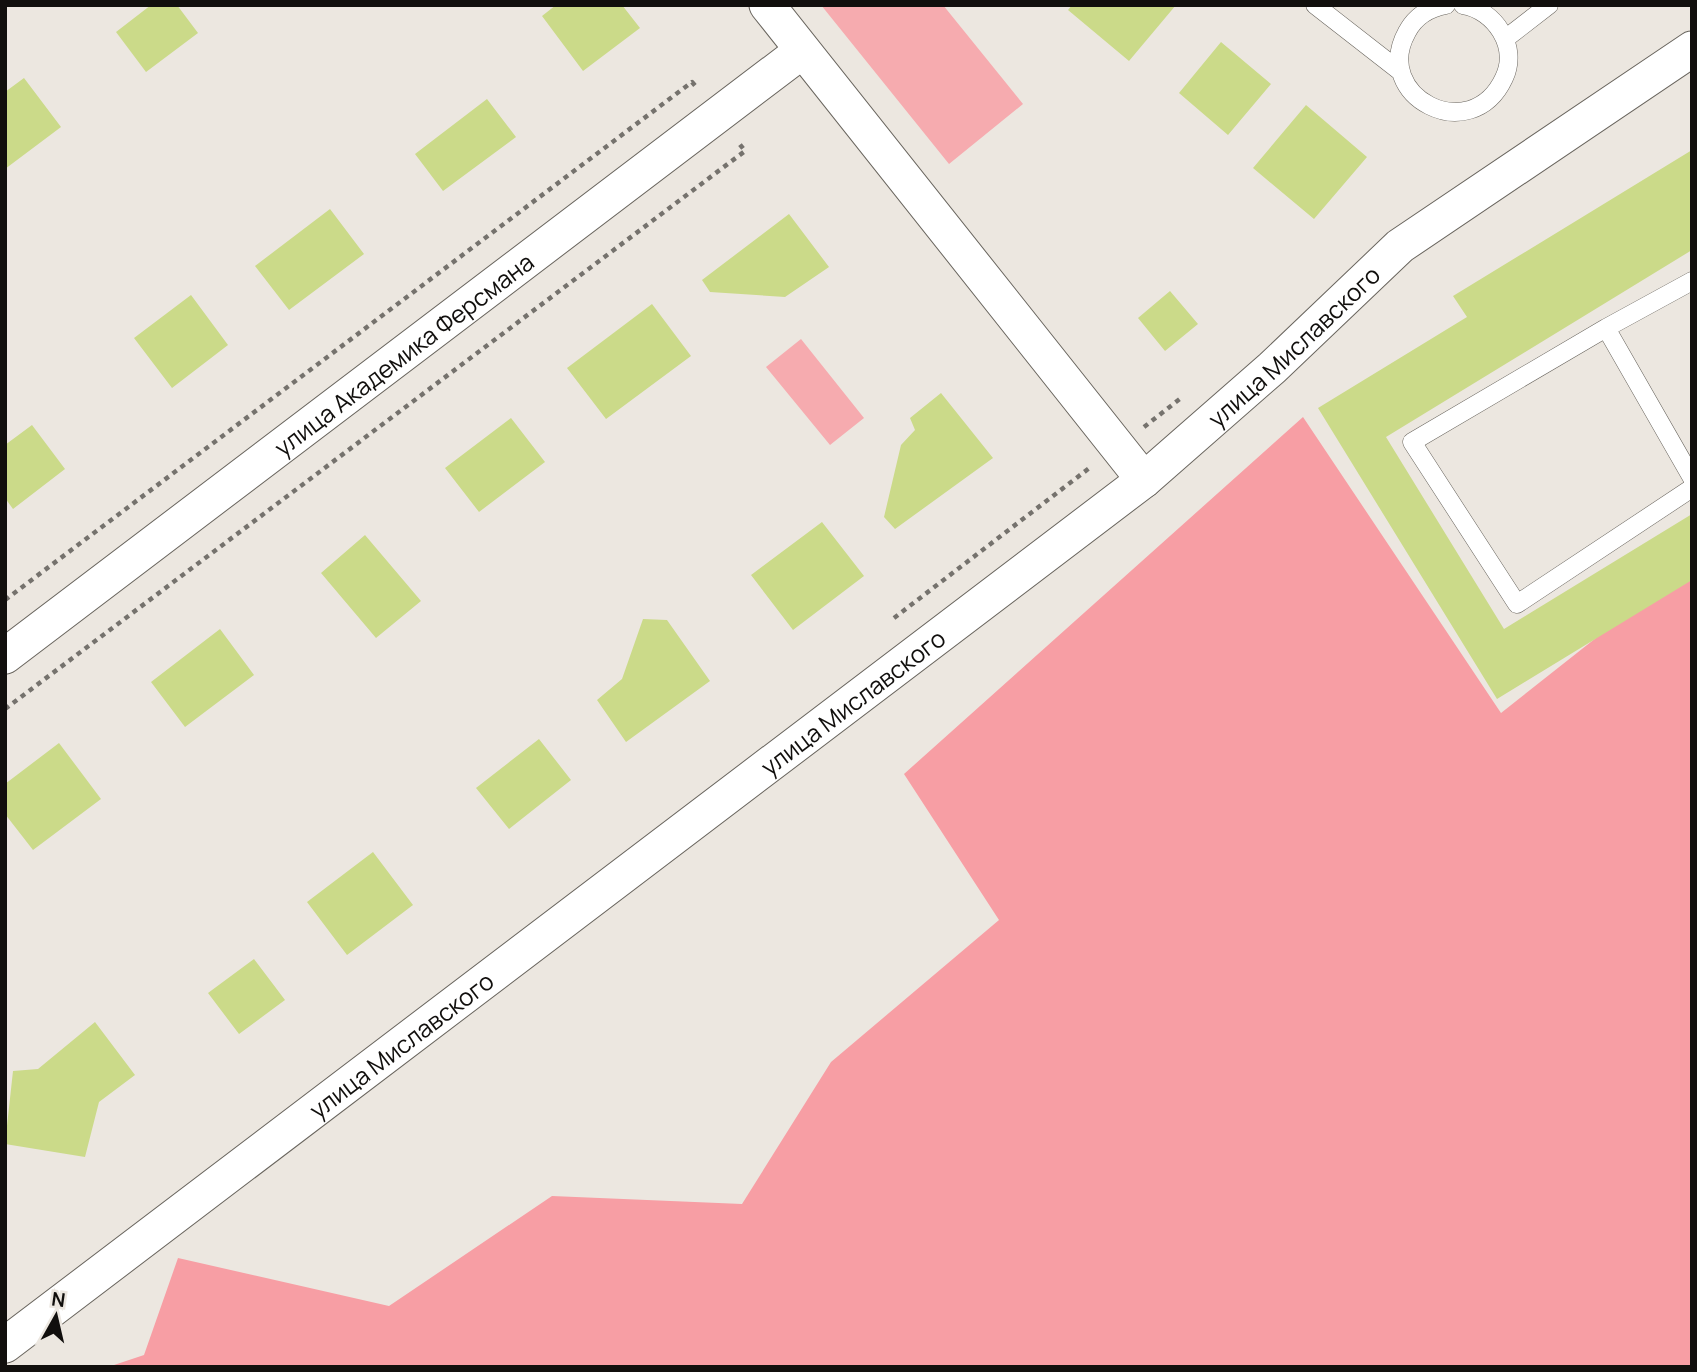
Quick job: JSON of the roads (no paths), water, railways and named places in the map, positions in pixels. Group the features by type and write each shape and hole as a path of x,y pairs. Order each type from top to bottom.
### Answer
{"street":[{"path":"767,5 1144,480"},
{"name":"улица Миславского","path":"5,1345 1144,480 1272,368 1400,246 1692,49"},
{"name":"улица Академика Ферсмана","path":"5,656 802,51"}],"lane":[{"path":"1315,5 1401,72 1409,88 1421,102 1445,111 1471,110 1493,96 1507,74 1509,57 1505,39 1497,24 1467,6"},
{"path":"1401,72 1403,40 1411,26 1422,14 1446,5"},
{"path":"1505,39 1549,5"},
{"path":"1692,281 1606,328 1412,442 1517,604 1692,488"},
{"path":"1606,328 1692,478"}]}
